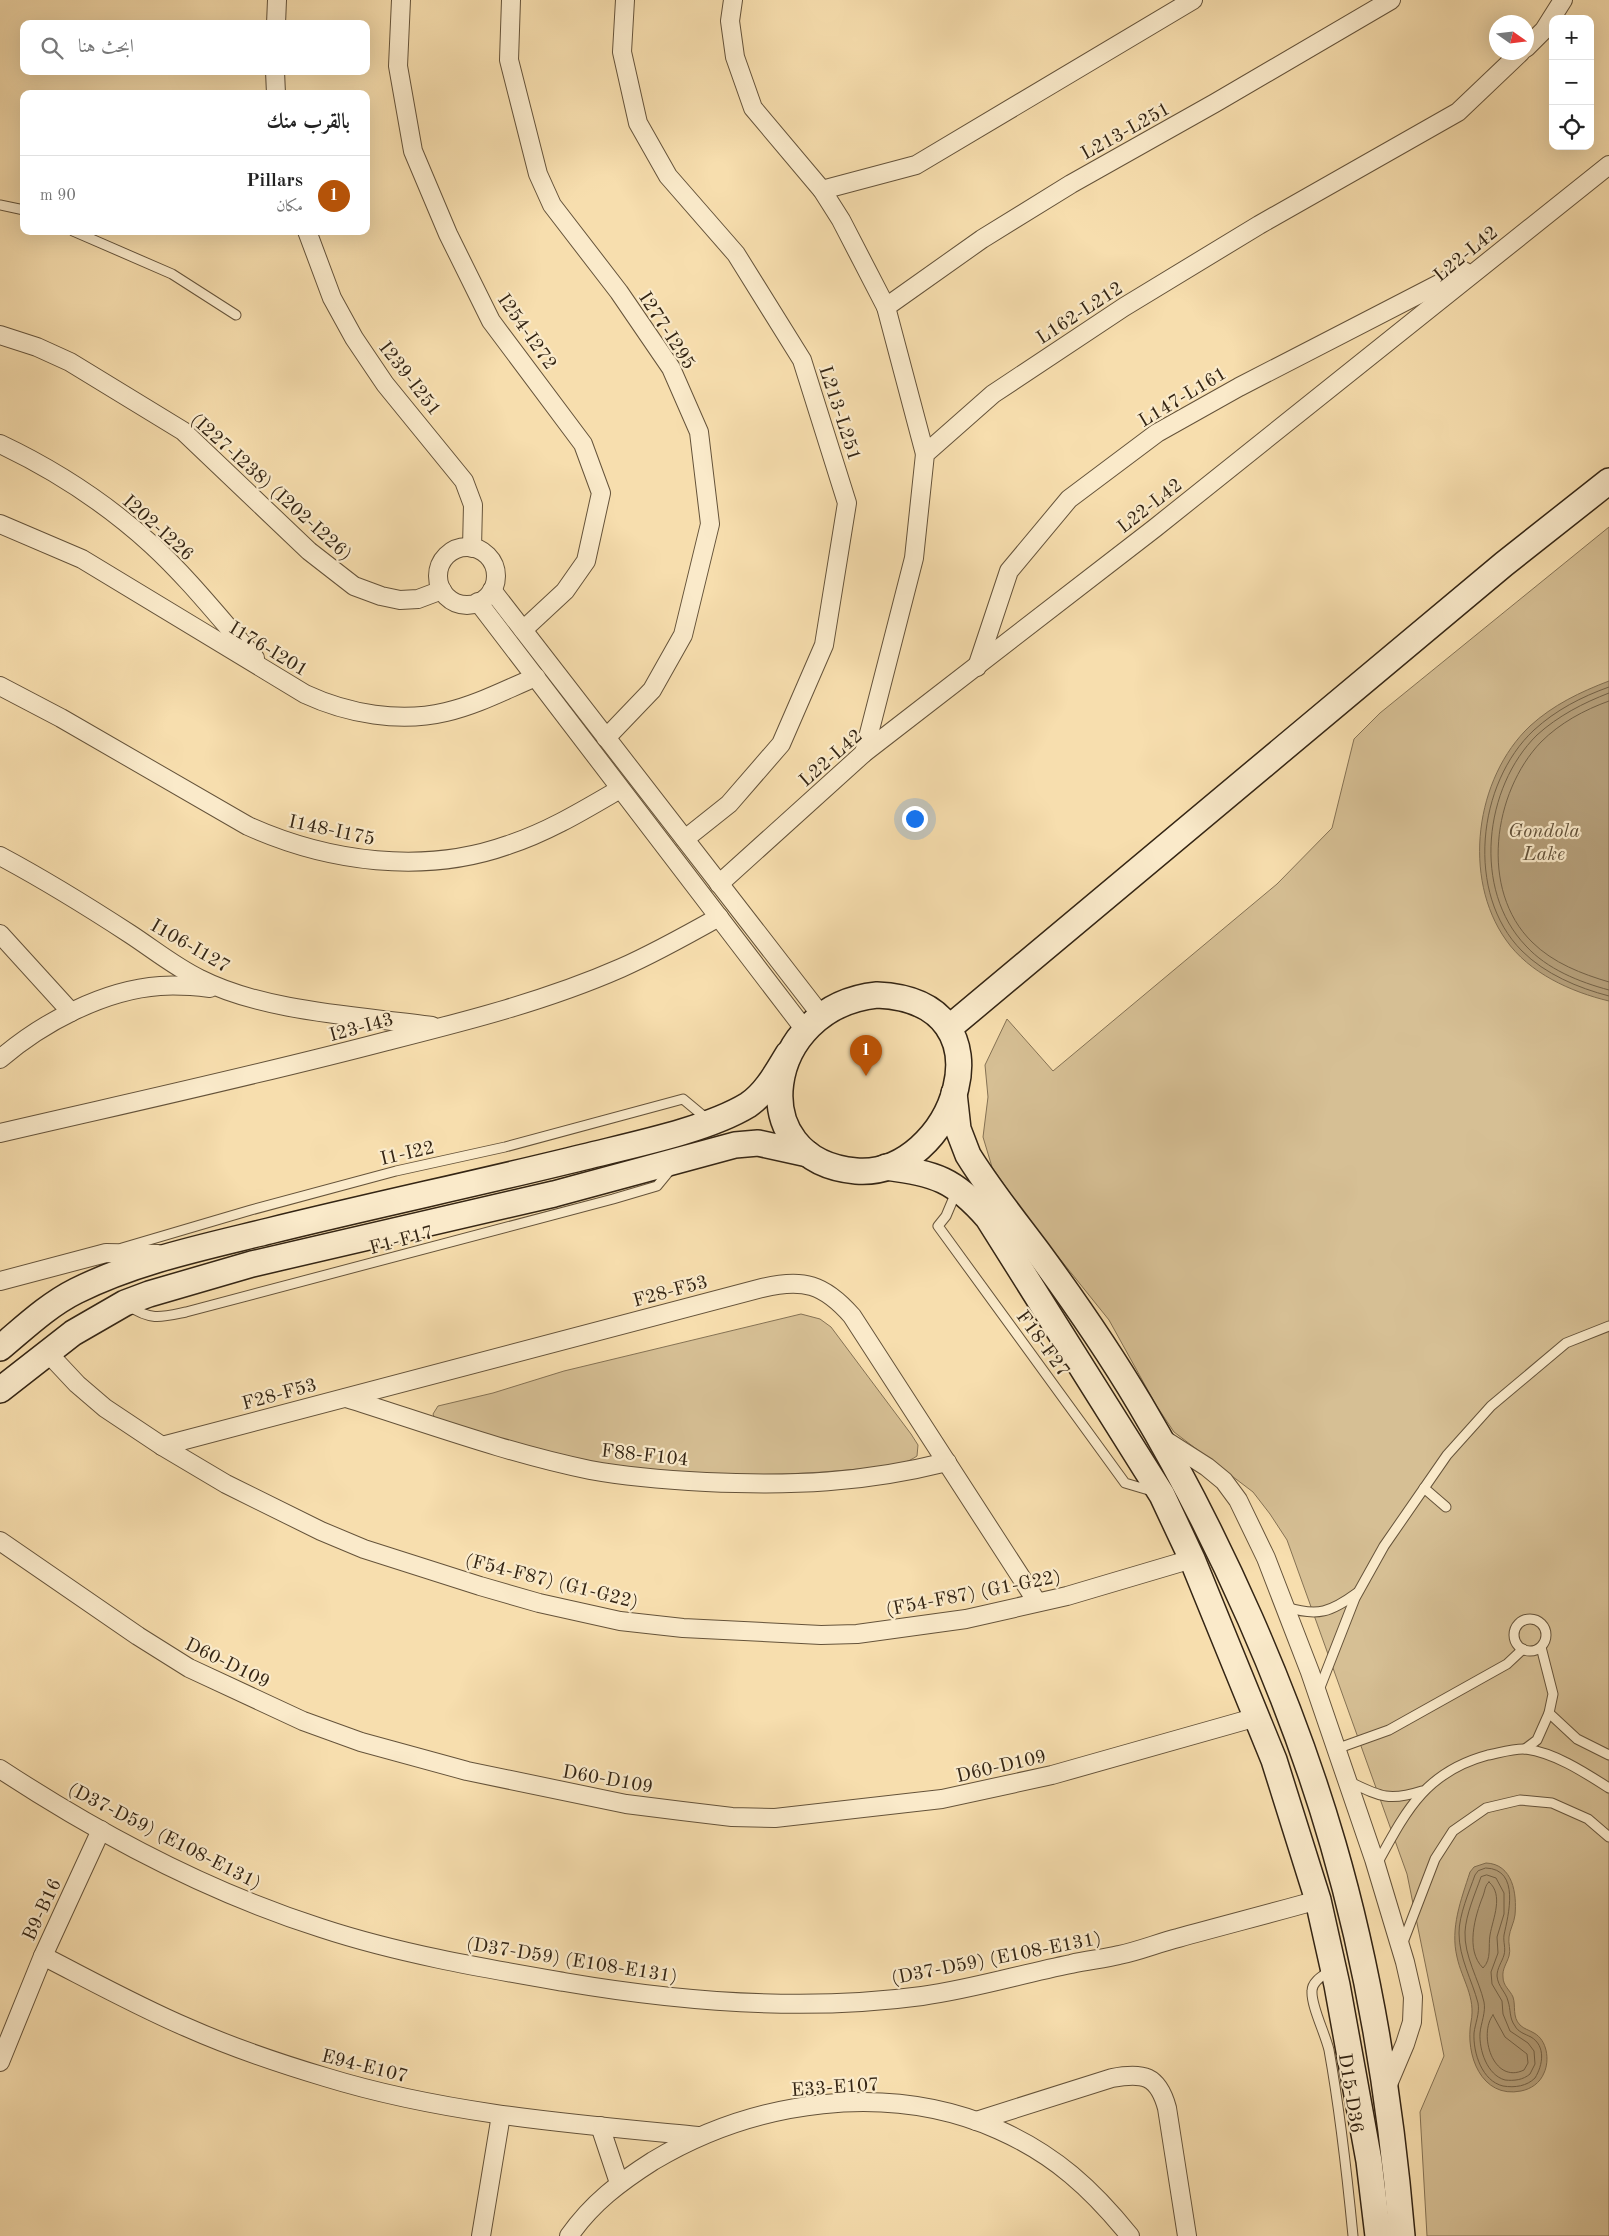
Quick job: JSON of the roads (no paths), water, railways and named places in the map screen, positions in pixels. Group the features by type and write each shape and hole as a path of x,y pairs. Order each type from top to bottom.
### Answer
{"street":[{"path":"276,20 278,0"},
{"name":"I254-I272","path":"402,0 398,66 413,151 448,234 491,322 583,444 601,493 586,561 565,591 523,630"},
{"name":"I277-I295","path":"511,0 509,60 538,174 552,205 619,292 671,368 700,441 710,524 683,635 652,690 606,738"},
{"name":"L213-L251","path":"625,0 622,52 638,123 668,176 736,254 802,360 847,502 824,645 782,744 730,804 685,839"},
{"path":"733,0 730,21 735,57 753,108 822,190 841,220 886,307 925,454 914,558 864,753"},
{"path":"822,190 916,165 1193,0"},
{"name":"L213-L251","path":"886,307 982,239 1072,184 1249,84 1391,0"},
{"path":"1534,40 1544,30 1563,0"},
{"name":"L162-L212","path":"925,454 993,394 1124,307 1259,225 1458,112 1513,60"},
{"path":"275,75 276,90"},
{"name":"L22-L42","path":"719,884 864,753 978,667 1609,165"},
{"name":"I239-I251","path":"308,235 332,298 354,338 386,384 464,481 474,505 472,548"},
{"name":"L147-L161","path":"978,667 1008,571 1069,499 1157,433 1239,387 1498,254"},
{"name":"(I227-I238) (I202-I226)","path":"0,335 38,347 70,362 182,431 225,469 310,551 354,586 381,596 400,600 418,599 442,590"},
{"name":"I202-I226","path":"0,444 43,466 93,498 152,545 178,570 265,670"},
{"path":"949,1028 1504,564 1609,481"},
{"name":"I176-I201","path":"0,524 82,559 265,670 326,704 354,712 412,716 448,712 536,678"},
{"path":"472,548 483,553 491,561 495,578 492,590 478,602 467,605 455,602 442,590 438,579 442,562 455,550 472,548"},
{"path":"492,590 719,884 812,1022"},
{"path":"478,602 719,918 812,1022"},
{"name":"I148-I175","path":"0,686 78,727 248,826 278,840 308,849 368,860 432,860 492,850 546,830 620,789"},
{"name":"I106-I127","path":"0,856 83,904 200,979 225,989 247,996 303,1008 440,1027"},
{"name":"I23-I43","path":"0,1133 309,1061 544,998 651,955 719,918"},
{"path":"0,934 70,1012"},
{"path":"0,1059 44,1027 70,1012 134,990 159,986 225,989"},
{"path":"0,1348 51,1306 75,1291 111,1276 177,1254 338,1214 490,1181 628,1146 709,1121 740,1109 760,1095 812,1022 848,1000 877,995 892,996 904,998 928,1007 949,1028 956,1042 959,1061 954,1093 948,1109 934,1132 908,1156 886,1167 873,1170 846,1170 832,1167 808,1154 777,1146 747,1143 672,1161 554,1194 194,1279 125,1303 73,1333 0,1390"},
{"path":"788,1054 780,1088 782,1110 789,1131 808,1154"},
{"path":"954,1093 958,1129 968,1156 1072,1299 1111,1357 1158,1435 1215,1544 1246,1612 1302,1756 1332,1842 1353,1922 1384,2092 1398,2186 1402,2236"},
{"path":"886,1167 933,1176 958,1188 988,1218 1162,1495 1192,1559 1257,1717 1293,1813 1318,1900 1334,1968 1369,2160 1378,2236"},
{"path":"0,1281 106,1252 177,1254"},
{"name":"F28-F53","path":"162,1446 753,1291 794,1282 826,1292 840,1302 852,1316 1037,1602"},
{"name":"(F54-F87) (G1-G22)","path":"47,1352 77,1384 105,1408 162,1446 226,1484 364,1549 522,1598 620,1620 683,1628 821,1635 857,1634 932,1625 1067,1596 1192,1559"},
{"name":"F88-F104","path":"346,1398 534,1456 589,1470 631,1476 726,1483 831,1482 902,1473 947,1462"},
{"path":"1158,1435 1207,1467 1224,1481 1238,1500 1266,1558 1318,1694 1376,1865 1401,1947 1413,1996 1412,2022 1406,2044 1384,2092"},
{"name":"D60-D109","path":"0,1540 74,1594 189,1668 303,1721 361,1742 467,1771 626,1804 682,1812 775,1818 942,1800 1052,1775 1257,1717"},
{"name":"(D37-D59) (E108-E131)","path":"0,1769 43,1797 101,1830 195,1878 263,1907 320,1928 371,1943 615,1991 749,2002 880,2001 964,1989 1119,1955 1318,1900"},
{"name":"B9-B16","path":"0,2062 43,1956 101,1830"},
{"name":"E94-E107","path":"43,1956 177,2023 276,2062 376,2091 501,2115 698,2136"},
{"path":"976,2122 1112,2078 1132,2075 1149,2078 1160,2089 1167,2108 1187,2236"},
{"name":"E33-E107","path":"569,2236 590,2210 619,2183 698,2136 754,2117 839,2103 884,2102 908,2105 976,2122 1017,2138 1057,2162 1092,2192 1130,2236"},
{"path":"481,2236 501,2115"},
{"path":"600,2126 619,2183"}],"lane":[{"path":"0,205 20,209"},
{"path":"82,235 172,274 236,315"},
{"name":"I1-I22","path":"106,1252 367,1179 506,1147 683,1099 709,1121"},
{"name":"F18-F27","path":"958,1188 946,1216 938,1226 1125,1483 1162,1495"},
{"path":"1318,1694 1359,1591 1384,1546 1447,1455 1491,1406 1566,1343 1609,1326"},
{"path":"1424,1488 1446,1507"},
{"path":"1285,1607 1307,1613 1321,1613 1332,1610 1359,1591"},
{"path":"1526,1619 1536,1619 1544,1627 1546,1637 1541,1647 1532,1651 1522,1649 1515,1641 1514,1630 1520,1622 1526,1619"},
{"path":"1347,1781 1375,1795 1400,1798 1422,1790 1439,1777 1468,1761 1525,1749 1537,1740 1549,1713 1553,1694 1541,1647"},
{"path":"1336,1749 1389,1730 1507,1664 1522,1649"},
{"path":"1549,1713 1577,1739 1609,1756"},
{"path":"1525,1749 1558,1759 1609,1788"},
{"path":"1376,1865 1398,1826 1422,1790"},
{"path":"1401,1947 1435,1859 1453,1831 1486,1808 1520,1800 1552,1803 1588,1819 1609,1837"},
{"name":"D15-D36","path":"1334,1968 1316,1981 1312,1989 1312,2000 1326,2038 1333,2074 1353,2236"}],"water":[{"name":"Gondola Lake","path":"1609,681 1609,1001 1580,992 1552,980 1515,952 1492,915 1483,888 1480,859 1481,829 1487,800 1497,773 1511,748 1530,726 1557,705"},
{"path":"1486,1863 1495,1865 1508,1874 1514,1890 1515,1915 1509,1937 1510,1954 1503,1971 1504,1983 1513,1997 1515,2015 1518,2022 1523,2028 1534,2033 1542,2040 1547,2056 1546,2068 1540,2080 1535,2085 1521,2091 1507,2092 1495,2088 1479,2072 1471,2047 1472,2005 1455,1946 1460,1904 1470,1872 1474,1867"}],"place":[{"name":"Pillars","path":"866,1076"}]}
